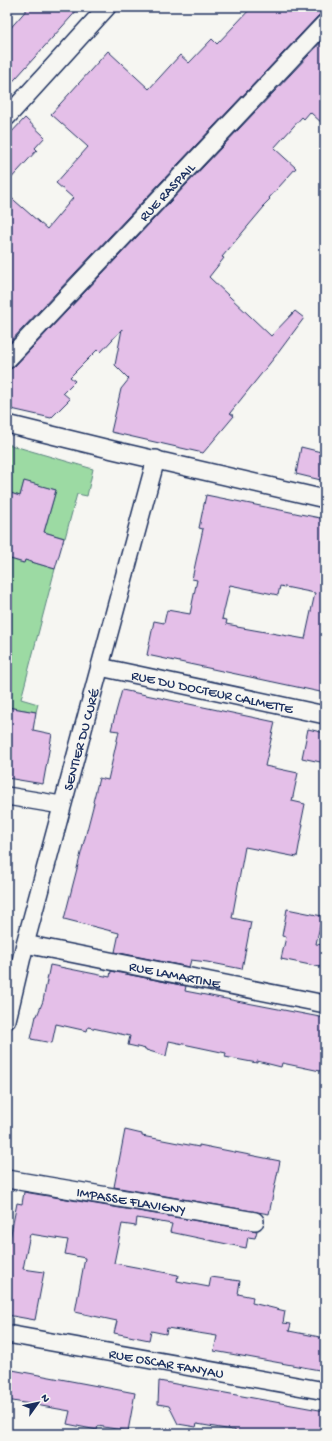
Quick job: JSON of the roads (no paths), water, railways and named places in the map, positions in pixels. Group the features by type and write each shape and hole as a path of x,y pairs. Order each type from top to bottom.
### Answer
{"street":[{"path":"7,117 107,7"},
{"name":"RUE RASPAIL","path":"7,360 325,22"},
{"path":"7,424 325,499"},
{"name":"SENTIER DU CURÉ","path":"7,1020 24,944 156,459"},
{"name":"RUE DU DOCTEUR CALMETTE","path":"100,666 325,715"},
{"path":"7,796 62,805"},
{"name":"RUE LAMARTINE","path":"24,944 325,1004"},
{"name":"IMPASSE FLAVIGNY","path":"7,1179 255,1222"},
{"name":"RUE OSCAR FANYAU","path":"7,1334 325,1391"}]}
